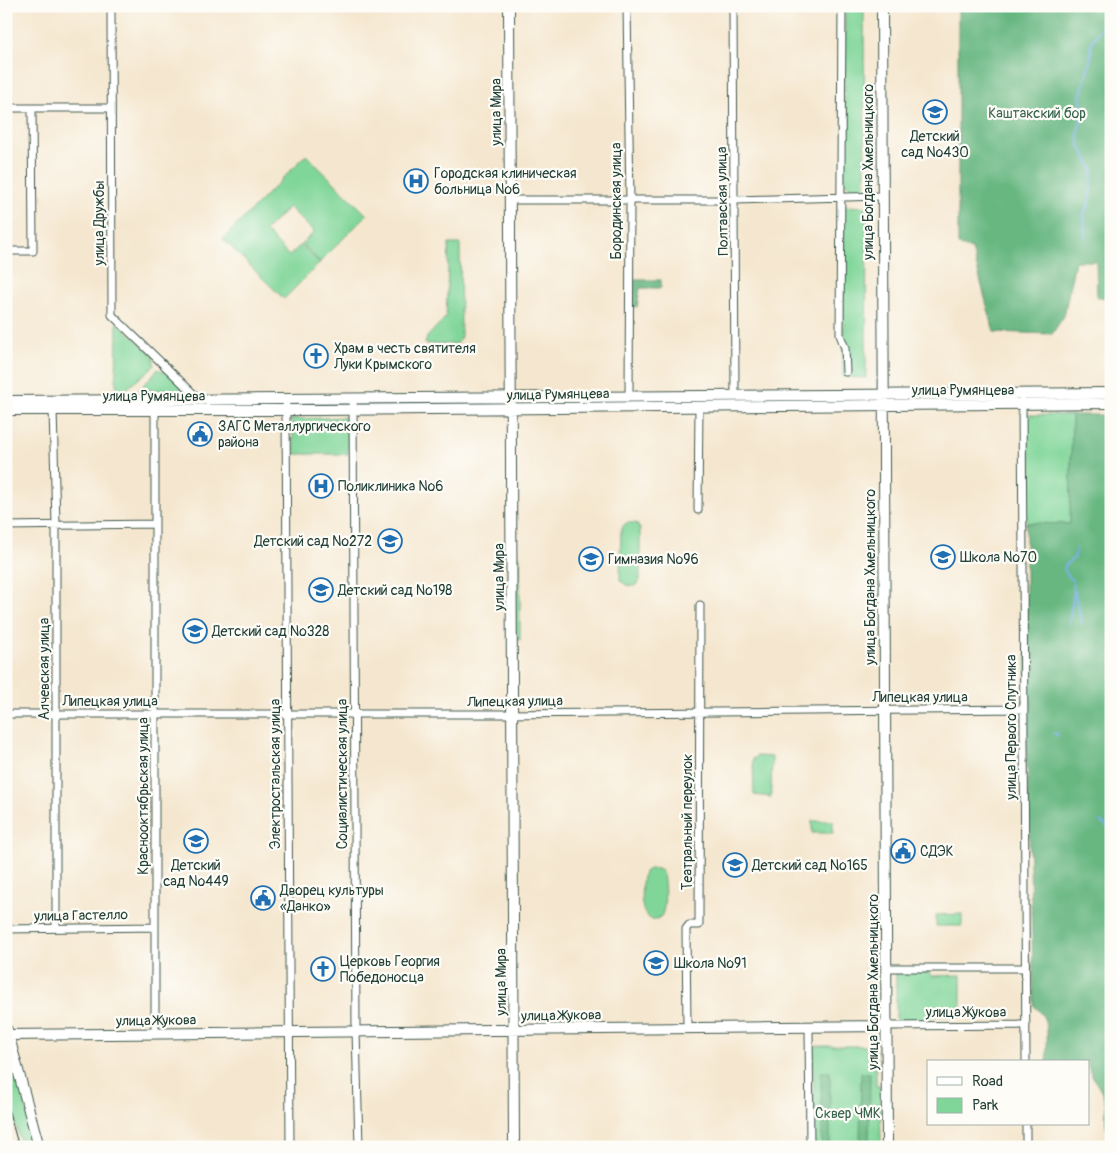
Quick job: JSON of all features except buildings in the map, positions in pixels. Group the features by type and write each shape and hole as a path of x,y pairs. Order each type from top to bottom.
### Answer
{"main road":[{"name":"улица Мира","path":"509,6 514,714 514,1147"},
{"name":"улица Богдана Хмельницкого","path":"882,6 887,1147"},
{"name":"улица Румянцева","path":"6,401 155,409 286,405 512,404 699,406 883,399 1022,398 1111,393"},
{"name":"улица Румянцева","path":"512,404 629,396 735,395 883,399"},
{"name":"улица Румянцева","path":"1022,398 1111,403"},
{"name":"улица Румянцева","path":"6,410 202,401 286,405"},
{"name":"улица Жукова","path":"7,1033 887,1026"},
{"path":"7,1033 39,1147"}],"street":[{"name":"улица Дружбы","path":"111,6 112,315 202,401"},
{"name":"Бородинская улица","path":"627,6 630,200 629,396"},
{"name":"Полтавская улица","path":"733,6 736,200 735,395"},
{"name":"улица Богдана Хмельницкого","path":"842,6 840,335 845,348 846,372"},
{"path":"6,108 111,108"},
{"path":"6,251 33,251 32,108"},
{"path":"510,200 736,200 882,196"},
{"name":"улица Первого Спутника","path":"1022,398 1026,1060"},
{"name":"Электростальская улица","path":"286,405 290,1147"},
{"name":"Социалистическая улица","path":"352,405 356,1030 359,1147"},
{"path":"698,510 699,406"},
{"name":"Алчевская улица","path":"53,409 56,525 56,928"},
{"name":"Краснооктябрьская улица","path":"155,409 155,1033"},
{"path":"6,526 155,524"},
{"name":"Театральный переулок","path":"687,1027 686,929 689,925 699,925 700,605"},
{"name":"Липецкая улица","path":"6,714 514,714 1024,709"},
{"name":"улица Гастелло","path":"6,928 155,926"},
{"path":"887,968 1025,968"},
{"name":"улица Жукова","path":"887,1026 1026,1025"},
{"path":"809,1026 810,1147"},
{"path":"1026,1126 1026,1147"}],"green space":[{"path":"845,6 864,6 865,192 863,192 861,187 852,188 844,182"},
{"name":"Каштакский бор","path":"958,6 1111,6 1111,298 1097,297 1096,261 1075,261 1064,316 1052,334 994,332 972,249 958,245"},
{"path":"306,155 367,215 320,262 302,244 314,232 289,207 265,231 289,256 301,245 320,263 284,299 223,239"},
{"path":"844,206 867,207 866,378 843,377"},
{"path":"449,244 460,244 461,337 457,344 425,344 427,337 446,317"},
{"path":"632,280 661,280 661,288 640,288 637,307 631,306"},
{"path":"117,322 154,356 154,366 124,391 116,386"},
{"path":"167,368 188,390 139,390 158,369 163,372"},
{"path":"1027,415 1072,415 1070,524 1026,523"},
{"path":"1072,415 1111,415 1111,1136 1106,1124 1105,1101 1101,1090 1090,1072 1090,1060 1047,1060 1046,1024 1040,1011 1034,1006 1026,725 1026,523 1070,524"},
{"path":"348,417 348,454 295,454 291,419"},
{"path":"626,523 636,523 640,529 640,580 635,586 626,585 620,580 621,529"},
{"path":"515,557 520,557 520,640 515,640"},
{"path":"757,756 772,757 771,797 754,795 753,759"},
{"path":"812,821 833,821 833,833 812,833"},
{"path":"650,869 660,870 664,879 663,913 656,919 649,918 645,914 641,900 644,872"},
{"path":"962,914 962,926 936,926 936,915"},
{"path":"928,971 932,976 961,975 961,1016 933,1016 929,1021 896,1021 896,972"},
{"name":"Сквер ЧМК","path":"813,1046 876,1046 876,1086 880,1086 881,1147 814,1147"},
{"path":"12,1057 37,1147 22,1147 6,1091 8,1086 6,1058"},
{"path":"821,1072 830,1072 830,1147 822,1147"},
{"path":"861,1073 870,1073 869,1147 860,1147"}],"waterway":[{"path":"1085,237 1084,213 1089,203 1093,170 1079,144 1078,135 1083,107 1080,98 1091,57 1091,43 1111,14"},
{"path":"1069,623 1074,591 1073,582 1064,570 1065,565 1075,557 1076,548"},
{"path":"1075,592 1082,624"},
{"path":"1054,733 1058,735"},
{"path":"1100,822 1111,829"}],"tram line":[{"path":"6,1102 19,1147"}],"place":[{"name":"Детский сад №430","path":"935,112"},
{"name":"Городская клиническая больница №6","path":"416,181"},
{"name":"Храм в честь святителя Луки Крымского","path":"316,356"},
{"name":"ЗАГС Металлургического района","path":"200,434"},
{"name":"Поликлиника №6","path":"321,486"},
{"name":"Детский сад №272","path":"390,541"},
{"name":"Школа №70","path":"943,557"},
{"name":"Гимназия №96","path":"591,559"},
{"name":"Детский сад №198","path":"321,590"},
{"name":"Детский сад №328","path":"195,631"},
{"name":"Детский сад №449","path":"196,841"},
{"name":"СДЭК","path":"903,851"},
{"name":"Детский сад №165","path":"735,865"},
{"name":"Дворец культуры «Данко»","path":"263,898"},
{"name":"Школа №91","path":"656,963"},
{"name":"Церковь Георгия Победоносца","path":"323,969"}]}
